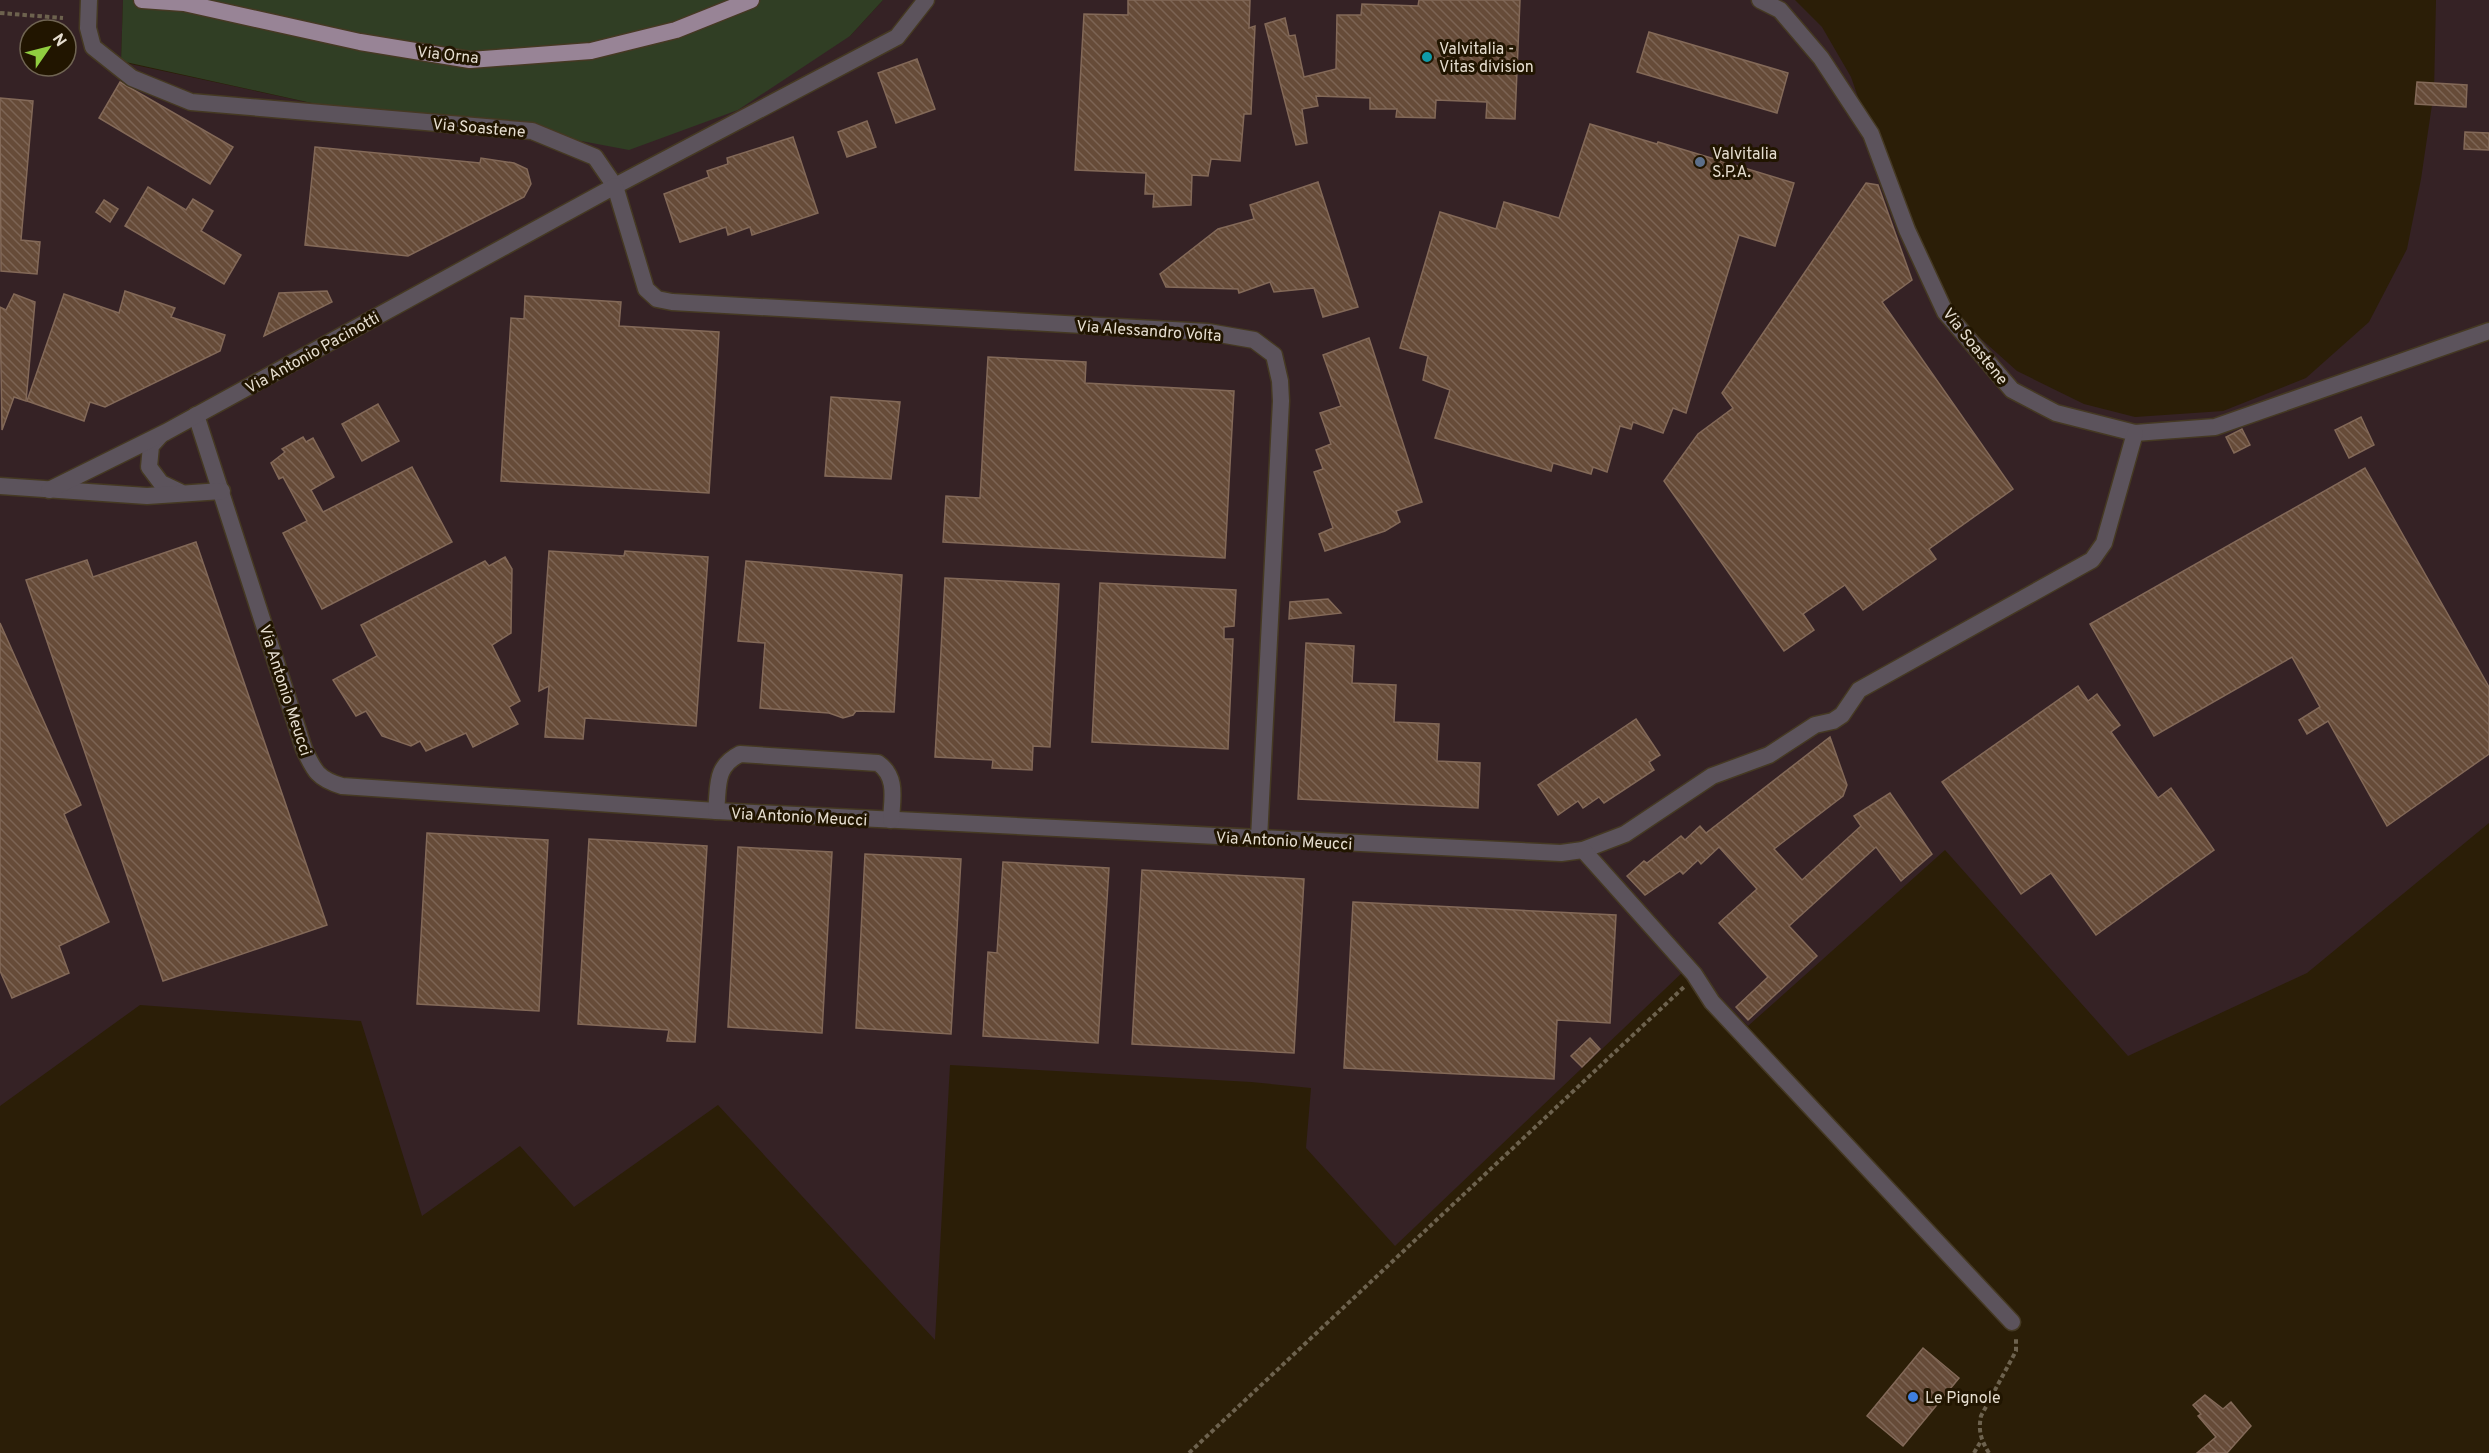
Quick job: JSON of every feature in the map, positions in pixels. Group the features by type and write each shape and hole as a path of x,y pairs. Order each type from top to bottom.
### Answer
{"main road":[{"name":"Via Orna","path":"142,0 184,3 360,42 470,60 591,51 676,30 751,0"}],"street":[{"name":"Via Soastene","path":"88,0 88,28 93,47 132,78 191,102 532,131 595,157 615,186"},
{"path":"615,186 897,37 926,0"},
{"name":"Via Soastene","path":"1760,0 1780,10 1821,58 1871,134 1907,230 1945,312 2012,390 2056,412 2135,433 2215,427 2489,331"},
{"name":"Via Antonio Pacinotti","path":"49,490 165,432 615,186"},
{"name":"Via Alessandro Volta","path":"615,186 646,289 657,299 684,303 1208,332 1254,340 1274,355 1280,381 1281,401 1259,839"},
{"name":"Via Antonio Meucci","path":"196,415 304,749 312,767 324,781 342,786 716,811 1561,853 1582,850 1625,834 1712,776 1769,755 1815,725 1833,722 1842,715 1859,690 2092,560 2104,543 2135,433"},
{"path":"165,432 151,446 149,467 161,483 183,494"},
{"path":"0,486 147,496 222,491"},
{"path":"716,811 720,770 729,760 740,754 879,763 891,775 893,784 891,820"},
{"path":"1582,850 1695,974 1712,1002 2012,1322"}],"path":[{"path":"0,13 63,18"},
{"path":"1189,1453 1675,997 1695,974"},
{"path":"1989,1453 1981,1440 1979,1426 1981,1416 2016,1351 2017,1335 2012,1322"},
{"path":"1974,1453 1981,1440"}],"shaded area":[{"path":"0,0 123,0 121,62 325,106 850,36 883,0 1795,0 1822,27 1851,77 1910,245 1960,320 2017,371 2084,404 2135,417 2223,411 2306,378 2369,322 2407,249 2421,179 2434,91 2436,0 2489,0 2489,823 2307,973 2128,1056 1945,850 1748,1026 1699,977 1685,970 1395,1246 1306,1148 1311,1088 1251,1082 950,1065 935,1340 718,1105 574,1207 520,1146 422,1216 361,1021 140,1005 0,1106"}],"green space":[{"path":"123,0 883,0 850,36 738,110 629,150 453,117 325,106 121,61"}],"building":[{"path":"1128,0 1250,0 1249,28 1255,26 1251,114 1244,114 1240,161 1211,159 1208,176 1192,175 1191,205 1153,207 1154,194 1145,194 1146,173 1075,170 1084,14 1128,15"},
{"name":"Valvitalia - Vitas division","path":"1419,0 1520,0 1515,119 1486,118 1487,102 1436,100 1435,118 1396,117 1397,109 1370,109 1370,98 1316,96 1318,106 1302,109 1307,143 1296,145 1265,24 1285,18 1289,36 1295,35 1304,77 1336,69 1337,15 1361,15 1362,4 1418,6"},
{"path":"1649,32 1788,73 1777,113 1637,72"},
{"path":"917,59 935,109 896,123 878,73"},
{"path":"120,82 233,147 210,184 99,118"},
{"path":"2417,82 2467,85 2466,107 2415,104"},
{"path":"0,98 33,101 21,240 40,242 37,274 1,271"},
{"path":"867,121 876,147 847,157 838,132"},
{"path":"1590,124 1794,183 1775,246 1739,235 1686,413 1673,408 1663,433 1633,422 1631,429 1620,426 1607,472 1593,467 1591,474 1553,463 1551,471 1435,438 1450,390 1423,380 1428,356 1400,348 1440,212 1496,229 1504,202 1559,218"},
{"path":"2465,132 2489,133 2489,150 2464,149"},
{"path":"793,137 818,213 752,235 750,227 728,235 726,227 680,242 664,194 709,177 707,171 728,164 727,158"},
{"path":"315,147 480,163 481,158 514,163 527,169 531,184 524,197 408,256 305,245"},
{"path":"1318,182 1358,307 1323,317 1314,288 1274,292 1270,282 1239,293 1238,289 1166,287 1160,274 1218,229 1254,219 1250,205"},
{"path":"1866,183 1878,185 1912,280 1882,302 2013,489 1929,549 1936,559 1863,610 1845,585 1803,614 1814,630 1784,651 1664,481 1698,434 1733,408 1722,393"},
{"path":"148,187 186,210 193,199 213,211 201,231 241,255 224,284 125,226"},
{"path":"104,200 118,209 110,222 96,212"},
{"path":"125,291 175,308 171,317 225,335 220,351 105,407 90,402 84,421 27,401 64,294 119,313"},
{"path":"327,291 332,302 264,336 279,293"},
{"path":"14,294 35,302 26,401 14,397 2,430 0,307 6,310"},
{"path":"525,296 621,302 619,326 719,332 709,493 501,481 511,318 524,319"},
{"path":"1369,338 1422,502 1396,511 1400,522 1385,531 1325,551 1319,534 1333,528 1314,472 1323,469 1316,450 1331,444 1320,413 1341,406 1323,355"},
{"path":"988,357 1086,362 1085,383 1234,391 1225,558 943,542 946,496 980,498"},
{"path":"831,397 900,402 891,479 825,476"},
{"path":"378,404 399,441 362,461 342,424"},
{"path":"2361,417 2374,445 2349,458 2335,430"},
{"path":"2242,429 2250,445 2234,453 2226,437"},
{"path":"303,437 306,442 313,438 334,477 311,490 323,512 412,467 452,542 322,609 283,533 307,521 283,477 279,479 271,463 285,452 282,449"},
{"path":"2365,468 2489,687 2489,754 2387,826 2328,721 2307,734 2299,720 2320,707 2292,657 2154,736 2090,624"},
{"path":"196,542 327,925 163,981 26,580 87,560 93,577"},
{"path":"549,551 624,556 625,551 708,557 696,726 585,718 583,739 545,737 549,686 539,691"},
{"path":"505,557 512,569 511,633 492,645 520,701 509,707 518,724 473,747 466,733 426,751 420,741 411,746 382,736 366,711 356,716 333,680 377,656 361,625 485,561 489,566"},
{"path":"746,561 902,575 894,712 856,711 853,715 843,718 829,713 760,708 765,643 738,641"},
{"path":"945,578 1059,584 1050,747 1033,746 1032,770 992,768 993,760 935,757"},
{"path":"1100,583 1236,590 1234,626 1224,627 1224,639 1233,639 1228,749 1092,742"},
{"path":"1328,599 1341,613 1289,619 1290,602"},
{"path":"0,623 81,805 64,814 109,922 59,946 69,973 12,998 0,971"},
{"path":"1306,643 1354,646 1352,683 1396,685 1394,722 1439,724 1437,761 1480,763 1478,808 1298,799"},
{"path":"2078,686 2088,701 2097,694 2120,725 2111,732 2158,798 2171,788 2214,850 2096,935 2051,873 2021,894 1942,782"},
{"path":"1636,719 1660,755 1649,762 1654,770 1604,803 1599,797 1583,808 1578,801 1558,815 1538,785"},
{"path":"1830,737 1847,785 1843,796 1774,849 1802,880 1861,826 1854,816 1890,793 1932,854 1901,881 1876,847 1789,926 1817,956 1748,1020 1736,1007 1768,977 1719,923 1757,889 1719,847 1701,864 1698,860 1683,874 1680,871 1645,895 1627,876 1644,861 1647,863 1681,836 1685,840 1700,826 1706,833"},
{"path":"427,833 548,840 539,1011 417,1004"},
{"path":"589,839 707,846 695,1042 667,1041 669,1030 578,1024"},
{"path":"738,847 832,852 822,1033 728,1027"},
{"path":"865,854 961,859 951,1034 856,1028"},
{"path":"1003,862 1109,868 1098,1043 983,1036 988,952 997,953"},
{"path":"1142,870 1304,879 1294,1053 1132,1044"},
{"path":"1353,902 1616,915 1610,1023 1557,1020 1554,1079 1344,1068"},
{"path":"1590,1038 1600,1049 1582,1067 1571,1056"},
{"name":"Le Pignole","path":"1923,1348 1959,1378 1903,1446 1867,1416"},
{"path":"2205,1395 2223,1409 2231,1402 2251,1426 2227,1453 2197,1453 2216,1437 2198,1416 2201,1414 2193,1405"}],"place":[{"name":"Valvitalia - Vitas division","path":"1427,57"},
{"name":"Valvitalia S.P.A.","path":"1700,162"},
{"name":"Le Pignole","path":"1913,1397"}]}
